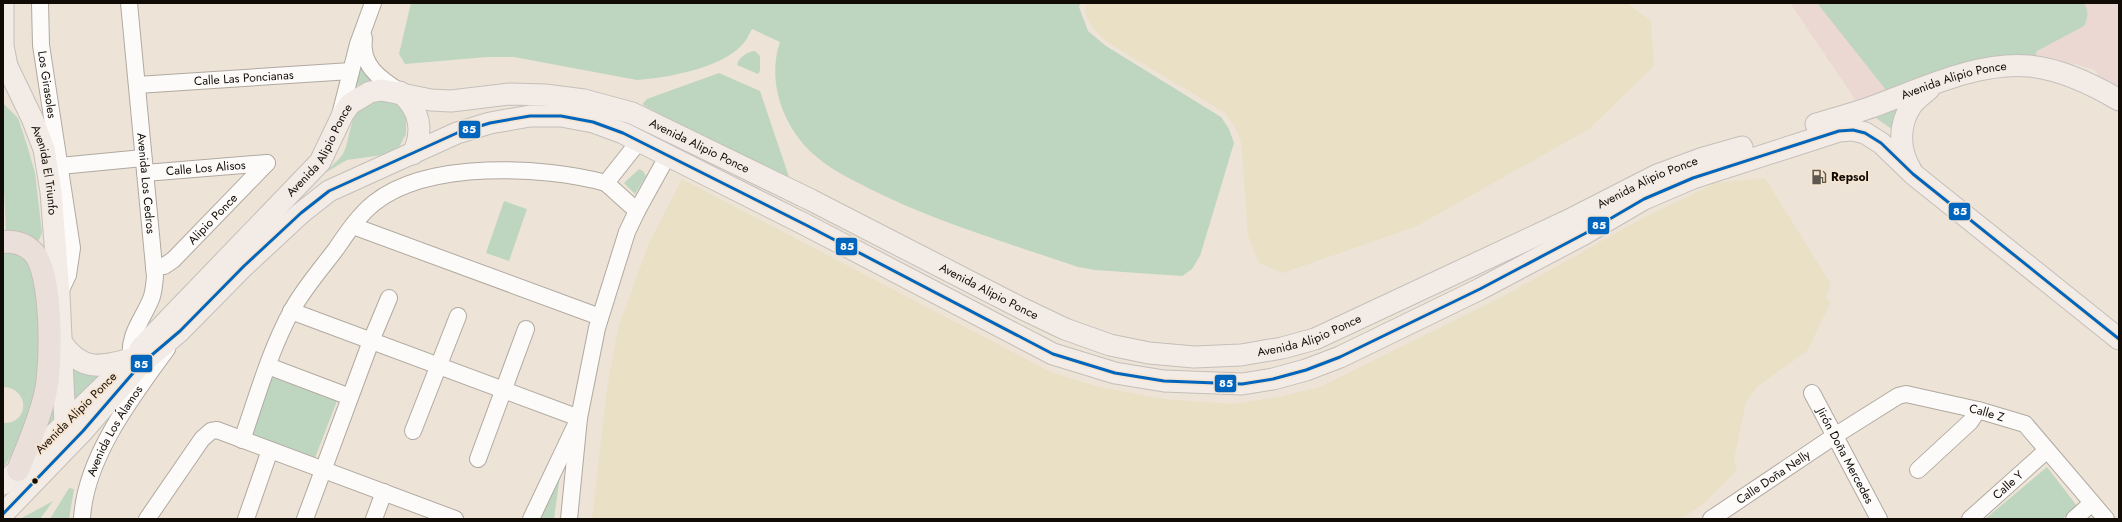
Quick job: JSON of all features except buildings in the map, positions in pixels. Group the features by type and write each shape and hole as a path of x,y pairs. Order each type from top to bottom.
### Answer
{"highway":[{"path":"3,242 11,241 25,245 34,253 40,264 45,279 50,348 50,372 46,395 40,416 18,470"}],"main road":[{"name":"Avenida El Triunfo","path":"3,3 3,46 7,66 32,118 44,149 51,192 59,294 66,424"},
{"name":"Avenida Alipio Ponce","path":"3,484 131,359 320,162 343,114 358,98 370,92 382,90 400,92 424,99 451,101 510,94 545,96 584,100 632,113 810,200 1065,329 1110,345 1149,353 1187,356 1241,355 1282,348 1315,339 1569,220 1657,176 1703,158 1878,105 1934,84 1980,70 2004,66 2029,66 2052,70 2084,81 2119,100"},
{"path":"1913,174 1904,159 1901,131 1905,117 1911,105 1934,84"},
{"path":"400,92 416,110 419,121 420,132 418,143 413,154"},
{"name":"Avenida Alipio Ponce","path":"3,514 83,431 140,365 180,331 244,266 301,214 329,191 457,133 490,123 530,116 561,116 593,122 640,140 1053,354 1114,373 1164,381 1242,384 1273,379 1306,370 1340,357 1480,289 1584,234 1644,199 1693,178 1754,157 1840,131 1853,130 1865,133 1881,143 1913,174 2119,339"},
{"path":"1053,354 1065,329"},
{"path":"62,343 76,359 93,365 104,366 131,359"}],"street":[{"name":"Los Girasoles","path":"40,3 41,45 60,166"},
{"name":"Avenida Los Cedros","path":"128,3 155,277 152,298 135,329 130,345 131,359"},
{"path":"338,126 358,44 373,3"},
{"path":"368,18 363,48 365,58 379,78 400,92"},
{"name":"Calle Las Poncianas","path":"137,85 351,72"},
{"path":"606,183 640,140"},
{"path":"569,519 580,418 600,317 627,232 668,155"},
{"name":"Calle Los Alisos","path":"60,166 144,166 267,163"},
{"name":"Alipio Ponce","path":"154,268 164,266 173,260 267,163"},
{"path":"59,294 68,275 72,248 60,166"},
{"path":"242,440 268,366 292,311 353,226 374,203 384,196 410,184 470,171 499,170 578,176 606,183 637,211"},
{"path":"353,226 600,317"},
{"path":"305,519 371,341 389,298"},
{"path":"292,311 503,391 580,418"},
{"path":"413,431 458,316"},
{"path":"478,459 526,329"},
{"name":"Avenida Los Álamos","path":"82,519 86,488 95,463 137,389 180,331"},
{"path":"268,366 350,397"},
{"name":"Jirón Doña Mercedes","path":"1812,392 1879,519"},
{"name":"Calle Z","path":"1836,435 1898,396 1906,394 1978,410 2025,424 2046,451 2106,519"},
{"path":"1918,470 1970,422 1978,410"},
{"path":"531,519 580,418"},
{"path":"147,519 202,439 211,431 223,432 451,518"},
{"name":"Calle Doña Nelly","path":"1711,519 1836,435"},
{"path":"246,519 270,450"},
{"name":"Calle Y","path":"1970,519 2046,451"},
{"path":"374,519 384,492"},
{"path":"2074,519 2092,503"}],"shaded area":[{"path":"1790,3 2119,3 2119,93 2103,83 2095,70 2075,64 2062,68 2017,60 1861,108"}],"green space":[{"path":"411,3 1081,3 1079,7 1088,31 1106,46 1221,117 1229,129 1234,143 1200,256 1192,269 1182,276 1095,270 1078,267 920,212 870,189 824,163 806,147 796,134 787,120 781,105 775,73 776,57 780,42 752,29 742,45 733,53 721,60 707,66 678,74 649,79 637,80 514,57 487,57 405,64 399,54"},
{"path":"1817,3 2084,3 2087,9 2087,14 2084,26 2037,51 2034,59 1980,60 1925,75 1893,91 1886,90"},
{"path":"755,51 760,56 760,71 758,74 737,65 739,60 744,55"},
{"path":"359,63 372,81 355,86"},
{"path":"719,73 760,91 790,180 785,182 643,105 647,99"},
{"path":"394,99 406,115 406,134 398,149 382,155 347,160 323,174 343,154 354,117 361,105 369,100"},
{"path":"3,103 18,118 35,173 42,233 38,242 6,233 3,170"},
{"path":"1900,107 1893,130 1876,118"},
{"path":"639,169 643,171 646,176 635,194 624,183"},
{"path":"504,201 527,209 509,261 486,253"},
{"path":"3,250 15,250 32,263 40,322 36,402 24,437 3,468 3,423 12,422 18,418 22,413 23,406 22,399 18,393 12,389 3,387"},
{"path":"59,352 95,375 103,377 40,437"},
{"path":"271,377 337,401 313,463 247,439"},
{"path":"562,461 554,519 537,519"},
{"path":"2047,467 2077,506 2062,519 1985,519"},
{"path":"69,488 74,489 69,519 50,519"},
{"path":"53,501 40,519 20,519"}],"sand":[{"path":"1085,3 1627,3 1651,21 1654,66 1589,129 1417,226 1283,273 1259,263 1248,236 1241,141 1235,127 1224,112 1110,44 1100,36 1092,26 1085,10"},
{"path":"1765,178 1831,284 1826,298 1831,302 1807,351 1758,386 1746,402 1734,459 1737,470 1704,503 1681,519 592,519 607,388 618,328 649,243 682,179 1051,372 1099,387 1164,399 1233,404 1279,397 1320,387 1511,292 1641,219 1716,183"}],"transit line":[{"name":"85","path":"3,514 83,431 140,365 180,331 244,266 301,213 329,191 457,133 490,123 530,116 561,116 593,122 623,133 806,225 1053,354 1115,373 1164,381 1242,384 1273,379 1306,370 1340,357 1480,289 1584,234 1644,199 1693,178 1839,131 1853,130 1865,133 1881,143 1913,174 2119,339"}],"place":[{"name":"Repsol","path":"1819,177"}]}
